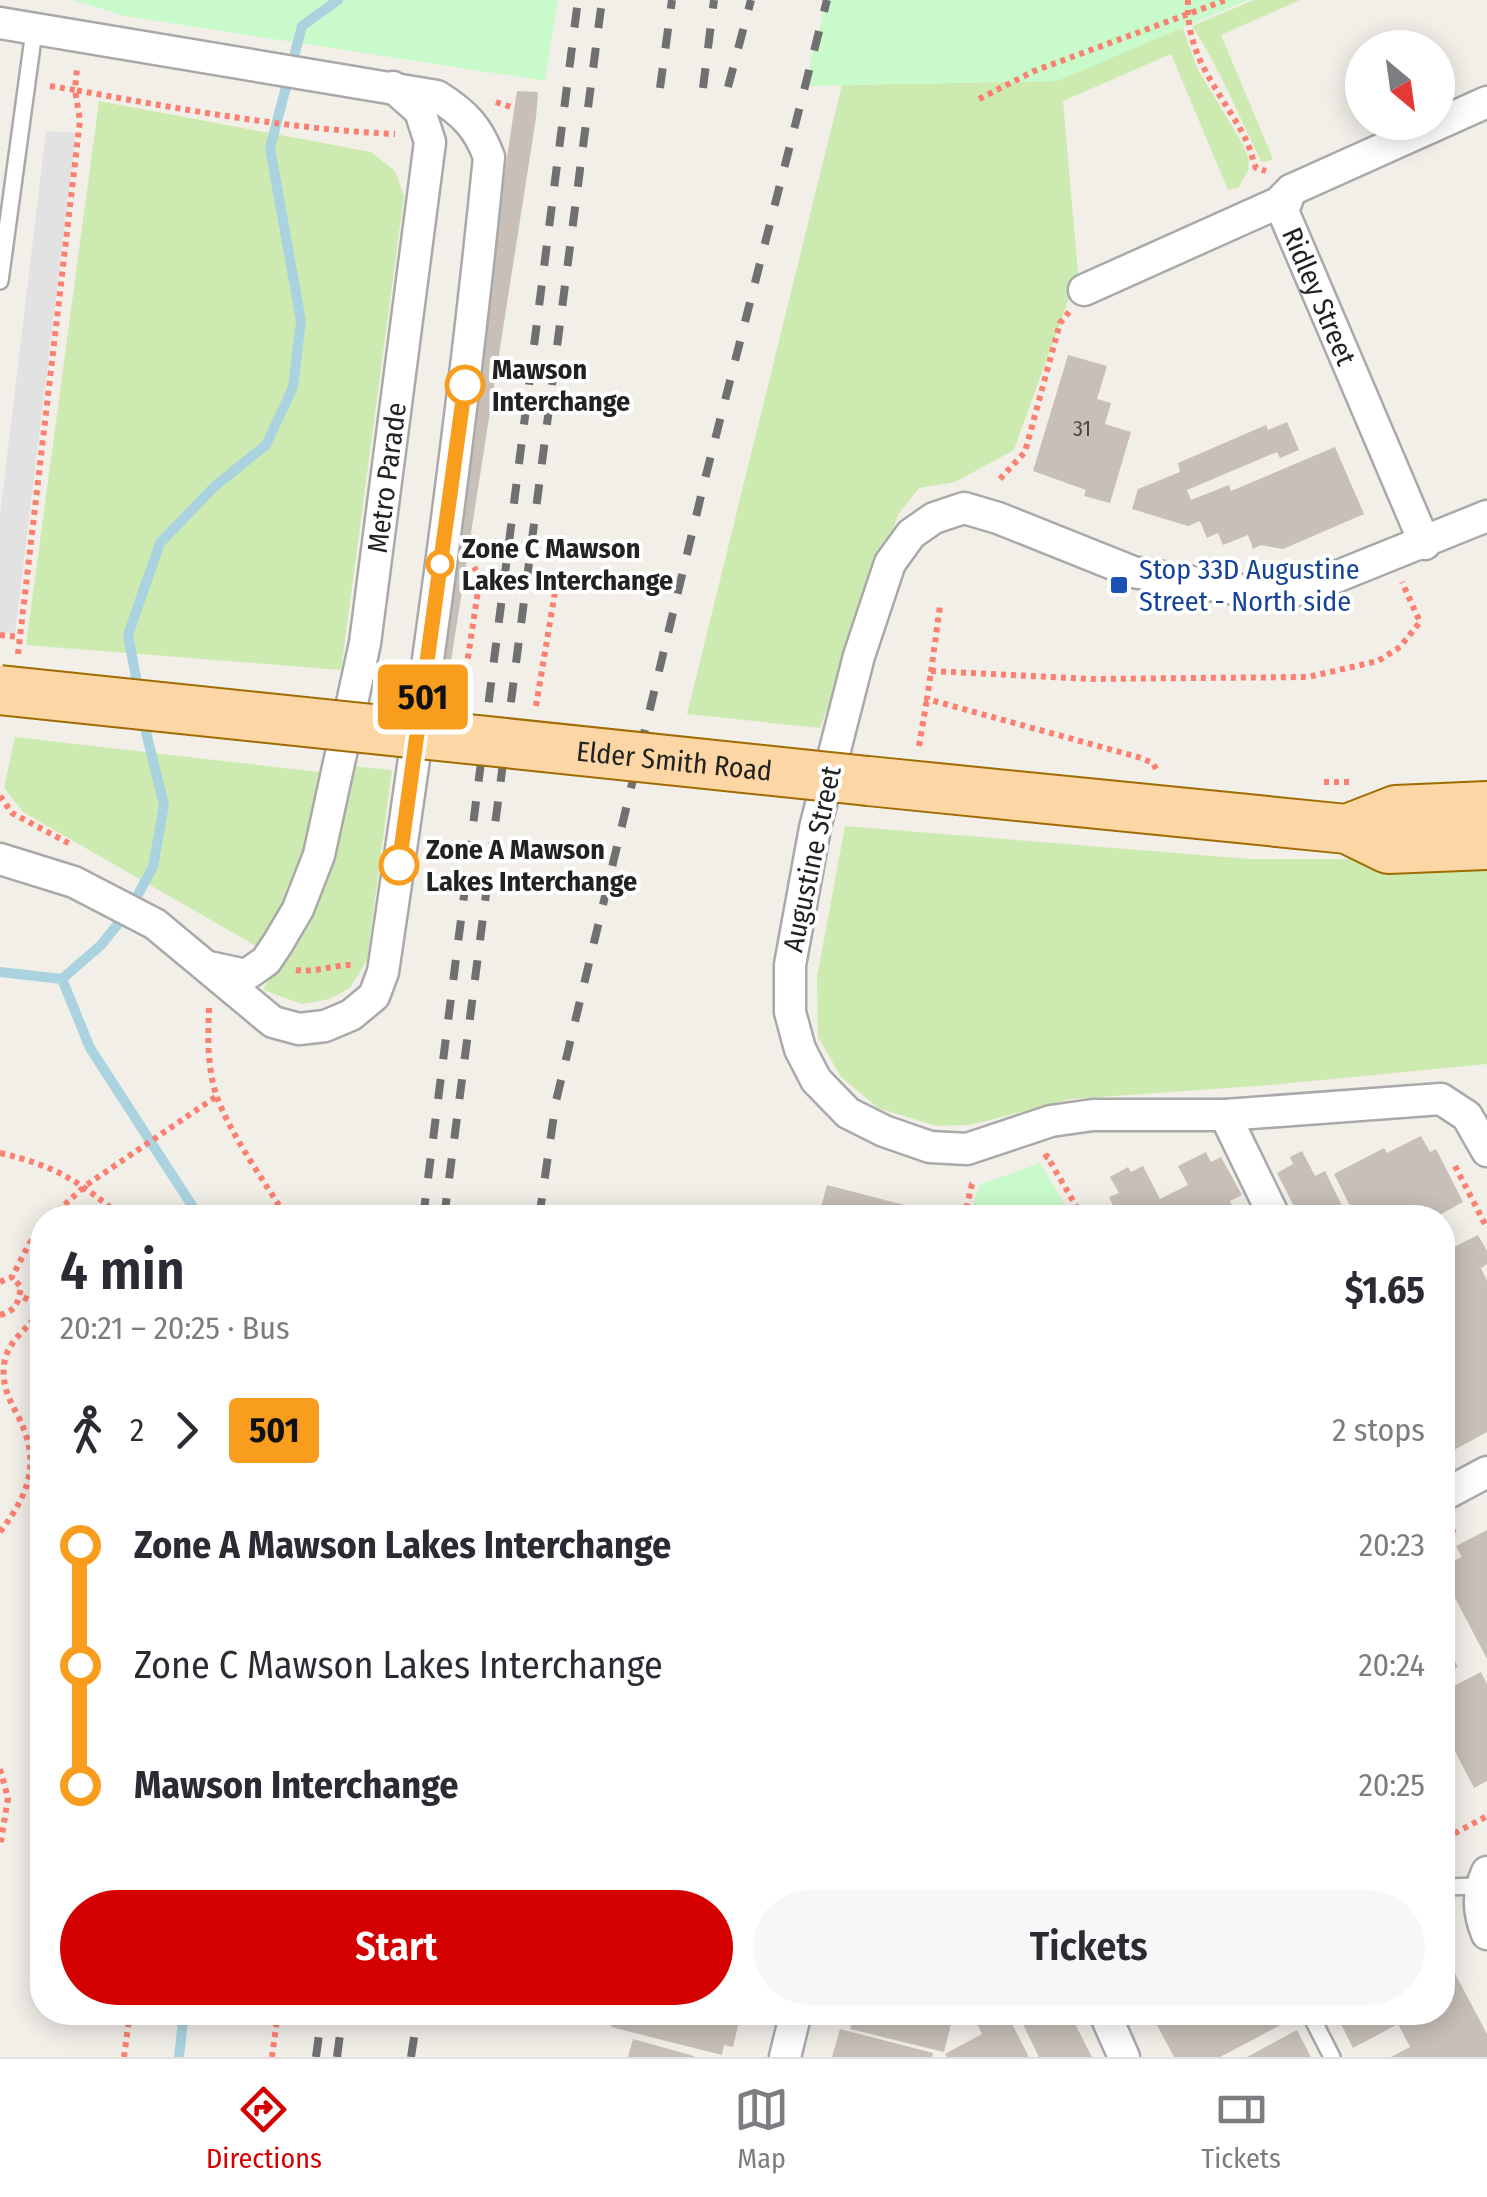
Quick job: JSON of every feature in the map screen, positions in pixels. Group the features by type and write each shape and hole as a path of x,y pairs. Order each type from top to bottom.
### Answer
{"main road":[{"name":"Elder Smith Road","path":"9,677 868,781 1348,829 1388,849 1487,845"},
{"name":"Elder Smith Road","path":"1348,829 1396,810 1487,806"}],"street":[{"path":"0,23 438,96 464,113 481,135 489,157 469,358 384,972 374,996 351,1016 325,1026 298,1028 273,1022 209,982 155,924 74,882 0,858"},
{"name":"Metro Parade","path":"209,982 246,975 266,961 298,909 320,855 365,643 430,142 420,111 393,87"},
{"name":"Ridley Street","path":"1425,544 1283,212 1291,190 1487,102"},
{"path":"1084,290 1278,203 1291,190"},
{"name":"Augustine Street","path":"1487,516 1306,589 1264,594 1134,572 964,508 934,518 911,534 890,563 854,670 815,828 790,965 790,1012 800,1049 816,1080 848,1113 884,1132 930,1147 967,1149 1050,1121 1093,1114 1225,1115 1441,1099 1467,1116 1487,1152"},
{"path":"1225,1115 1270,1205"},
{"path":"1455,1483 1487,1472"},
{"path":"1484,1879 1480,1917 1487,1934"},
{"path":"785,2057 793,2025"},
{"path":"1110,2025 1124,2057"}],"lane":[{"path":"0,281 34,31"},
{"path":"1455,1885 1484,1879"},
{"path":"1316,2025 1332,2057"}],"path":[{"path":"1188,0 1187,14 1198,60 1245,137 1256,168 1291,190"},
{"path":"979,99 1034,72 1226,0"},
{"path":"9,677 19,637 80,120 75,90 294,124"},
{"path":"1000,479 1024,452 1060,324 1084,290"},
{"path":"931,671 1091,679 1233,680 1308,677 1378,661 1400,647 1420,622 1391,556"},
{"path":"462,698 480,577"},
{"path":"542,578 571,582"},
{"path":"536,706 557,580"},
{"path":"919,747 940,606"},
{"path":"0,635 19,637"},
{"path":"926,699 1153,763 1161,779"},
{"path":"1307,782 1362,781"},
{"path":"0,796 12,813 77,848"},
{"path":"209,982 208,1051 216,1096 279,1205"},
{"path":"64,1205 84,1186 216,1096"},
{"path":"0,1153 44,1164 84,1186 107,1205"},
{"path":"1034,1162 1047,1156 1075,1205"},
{"path":"1450,1156 1487,1228"},
{"path":"967,1205 972,1184 990,1178"},
{"path":"0,1282 12,1278 30,1243"},
{"path":"0,1315 19,1303 21,1286 12,1278"},
{"path":"20,1296 30,1301"},
{"path":"30,1322 13,1340 5,1361 4,1390 30,1446"},
{"path":"0,1532 17,1510 30,1470"},
{"path":"0,1769 8,1798 0,1847"},
{"path":"1455,1835 1487,1816"},
{"path":"124,2057 128,2025"},
{"path":"272,2057 276,2025"}],"green space":[{"path":"73,0 558,0 545,81 125,16"},
{"path":"827,0 1248,0 1057,81 804,86"},
{"path":"1254,0 1300,0 1221,35 1273,159 1265,162 1261,161 1221,76 1192,26"},
{"path":"1183,28 1197,68 1249,159 1248,171 1238,188 1228,190 1171,54 1063,101 1078,273 1014,450 955,482 919,488 898,515 820,728 687,714 842,85 1057,81 1139,43"},
{"path":"99,101 371,152 395,171 404,196 341,670 26,645"},
{"path":"15,737 327,773 304,872 261,949 23,812 4,788"},
{"path":"351,766 392,770 367,960 350,988 330,999 302,1004 263,990 303,921"},
{"path":"845,826 1250,859 1487,859 1487,1064 1071,1099 970,1125 936,1126 878,1108 841,1077 818,1037 817,977"},
{"path":"1040,1163 1065,1205 973,1205 979,1185"}],"shaded area":[{"path":"46,131 76,133 15,634 0,632 0,516"}],"building":[{"name":"Mawson Interchange","path":"517,91 538,92 536,118 451,661 432,656"},
{"path":"1068,355 1107,366 1097,399 1111,403 1105,424 1131,432 1110,503 1084,496 1086,490 1033,471"},
{"path":"1287,422 1299,450 1280,458 1277,452 1187,490 1191,500 1229,485 1231,491 1335,447 1364,514 1283,549 1261,545 1253,549 1248,535 1223,545 1218,533 1207,538 1200,521 1188,526 1132,509 1138,489 1180,472 1178,463 1266,425 1268,430"},
{"path":"1421,1136 1430,1152 1436,1149 1463,1202 1455,1206 1350,1205 1334,1174 1384,1148 1387,1153"},
{"path":"1302,1151 1315,1176 1325,1171 1342,1205 1293,1205 1277,1173 1293,1164 1290,1157"},
{"path":"1206,1152 1211,1162 1221,1157 1242,1195 1230,1201 1232,1205 1113,1205 1109,1197 1119,1193 1110,1177 1128,1167 1131,1172 1143,1166 1160,1199 1188,1185 1178,1166"},
{"path":"827,1185 904,1205 822,1205"},
{"path":"1478,1235 1487,1251 1487,1264 1481,1268 1487,1281 1487,1432 1455,1449 1455,1246"},
{"path":"1487,1530 1487,1659 1455,1598 1455,1560 1462,1557 1456,1546"},
{"path":"1481,1672 1487,1684 1487,1781 1474,1788 1455,1751 1455,1685"},
{"path":"1455,1974 1487,2034 1487,2057 1391,2057 1410,2047 1399,2025 1455,2025"},
{"path":"738,2025 733,2047 724,2045 722,2055 611,2027"},
{"path":"851,2025 951,2025 944,2052 850,2029"},
{"path":"978,2025 1013,2025 1029,2057 945,2054 982,2034"},
{"path":"1023,2025 1076,2025 1092,2057 1039,2057"},
{"path":"1157,2025 1281,2025 1220,2057 1174,2057"},
{"path":"1342,2025 1396,2025 1353,2048"},
{"path":"840,2029 933,2053 932,2057 832,2057"},
{"path":"1297,2030 1311,2057 1247,2057"},
{"path":"633,2039 694,2056 694,2057 628,2057"}],"waterway":[{"path":"139,693 128,635 160,543 215,486 266,445 293,387 301,321 270,148 302,26 338,0"},
{"path":"0,972 62,979 101,945 130,909 153,867 164,805 143,720"},
{"path":"62,979 90,1048 192,1205"},
{"path":"179,2057 183,2025"}],"railway":[{"path":"425,1205 578,0"},
{"path":"446,1205 602,0"},
{"path":"660,88 672,0"},
{"path":"703,88 714,0"},
{"path":"728,87 751,0"},
{"path":"541,1205 556,1101 706,475 827,0"},
{"path":"316,2057 320,2025"},
{"path":"337,2057 341,2025"},
{"path":"411,2057 416,2025"}],"bus line":[{"name":"501","path":"399,865 465,385"}],"place":[{"name":"Mawson Interchange","path":"465,385"},
{"name":"Zone C Mawson Lakes Interchange","path":"440,564"},
{"name":"Stop 33D Augustine Street - North side","path":"1119,585"},
{"name":"Zone A Mawson Lakes Interchange","path":"399,865"}]}
